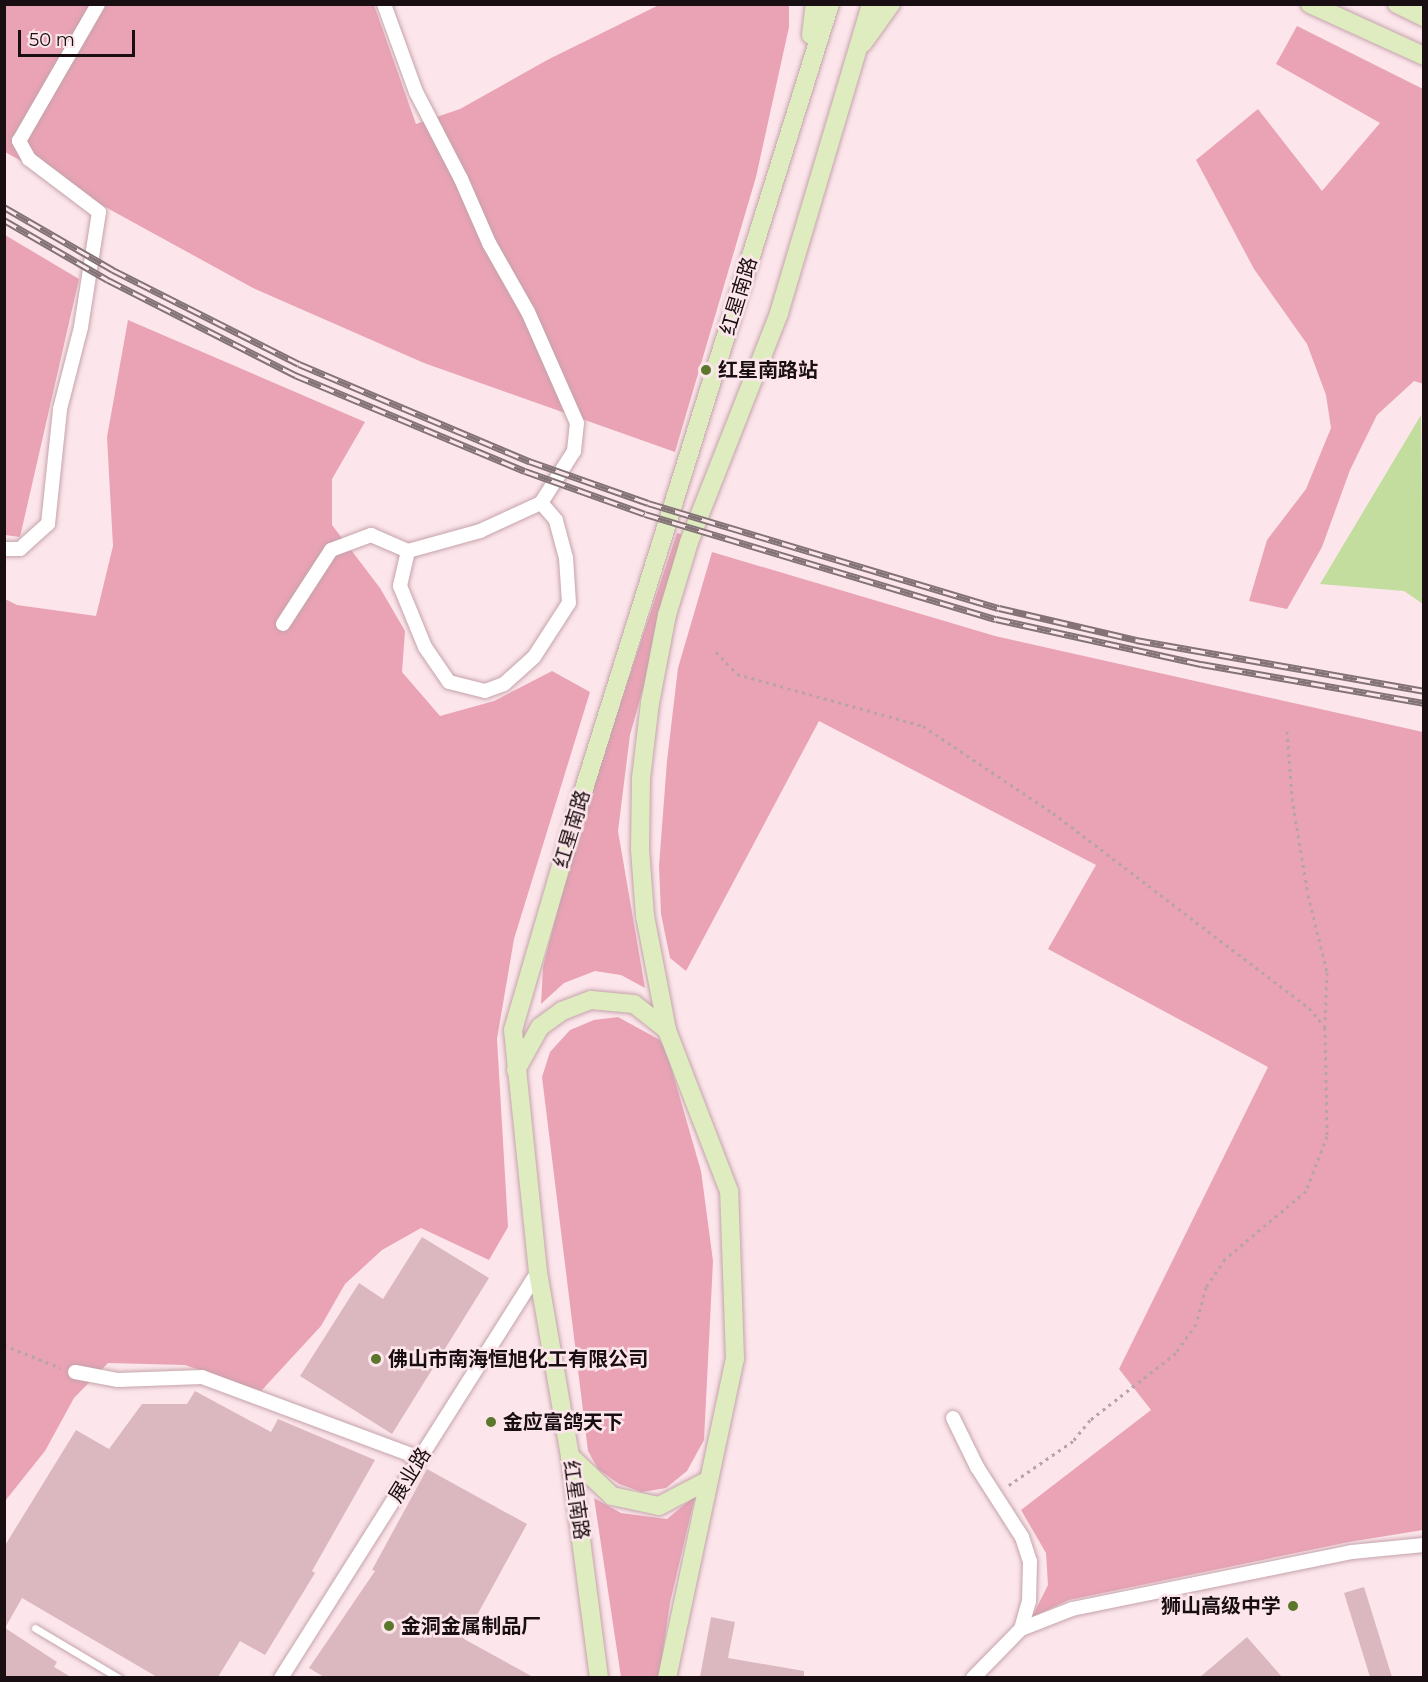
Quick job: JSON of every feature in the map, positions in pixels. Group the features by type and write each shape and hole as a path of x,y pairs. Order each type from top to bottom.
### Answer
{"main road":[{"path":"804,87 815,4"},
{"name":"红星南路","path":"599,1677 570,1456 538,1272 515,1071 513,1030 578,808 830,4"},
{"name":"红星南路","path":"667,1677 707,1481 735,1359 729,1191 667,1030 645,916 640,850 641,778 650,703 667,615 689,542 779,313 871,4"},
{"path":"854,57 891,4"},
{"path":"1310,4 1424,56"},
{"path":"1397,4 1424,17"},
{"path":"515,1071 540,1027 562,1011 591,1000 634,1004 667,1030"},
{"path":"570,1456 612,1496 659,1506 707,1481"}],"street":[{"path":"4,549 20,549 48,524 60,409 81,327 99,212 29,159 19,141 98,4"},
{"path":"283,624 331,550 371,535 408,550 480,531 541,503 574,451 577,423 528,312 489,243 461,179 416,92 384,4"},
{"path":"408,550 400,586 424,647 449,682 485,692 504,684 534,657 570,603 566,558 556,520 541,503"},
{"name":"展业路","path":"282,1677 538,1272"},
{"path":"75,1372 118,1380 202,1377 420,1458"},
{"path":"953,1418 995,1495 1022,1537 1030,1561 1029,1601 1021,1629"},
{"path":"973,1677 1021,1629 1072,1609 1194,1582 1352,1552 1424,1545"}],"lane":[{"path":"34,1628 119,1677"}],"path":[{"path":"716,652 737,674 923,726 1043,806 1309,1008 1325,1027"},
{"path":"995,1495 1074,1441 1090,1420 1176,1353 1196,1324 1206,1287 1226,1259 1306,1191 1327,1136 1325,1027 1327,972 1304,874 1287,757 1287,731"},
{"path":"4,1345 75,1372"}],"shaded area":[{"path":"4,5 374,5 416,124 460,109 549,59 659,5 789,5 789,27 756,177 675,452 424,363 253,288 5,152"},
{"path":"1297,26 1423,89 1424,384 1414,381 1377,415 1350,470 1322,547 1287,609 1249,601 1267,540 1306,489 1331,428 1326,395 1307,344 1254,269 1196,160 1258,109 1322,191 1380,123 1276,64"},
{"path":"5,235 79,279 20,537 5,535"},
{"path":"128,320 365,422 332,479 332,525 380,588 405,631 402,672 440,716 494,701 552,671 590,692 514,939 497,1039 508,1227 489,1260 421,1228 382,1250 345,1284 321,1326 261,1391 185,1365 108,1363 74,1398 45,1451 5,1501 5,599 17,605 96,616 113,546 107,437"},
{"path":"1421,415 1423,604 1404,591 1320,584"},
{"path":"677,533 686,536 630,735 618,831 645,988 621,975 595,971 564,983 541,1004 543,967 578,831"},
{"path":"712,552 995,636 1423,732 1423,1530 1349,1542 1069,1600 1032,1617 1048,1585 1046,1553 1021,1510 1151,1410 1119,1369 1268,1067 1048,949 1096,865 819,721 686,971 670,958 661,914 659,866 667,761 678,668"},
{"path":"618,1017 660,1040 667,1053 701,1171 713,1261 704,1440 687,1471 666,1488 642,1492 619,1484 598,1469 588,1451 542,1077 550,1052 570,1030 594,1020"},
{"path":"695,1496 670,1603 659,1677 621,1677 594,1498 621,1513 667,1519"}],"building":[{"name":"佛山市南海恒旭化工有限公司","path":"422,1237 489,1278 392,1434 300,1376 359,1283 383,1299"},
{"path":"195,1391 271,1432 278,1419 375,1460 312,1571 315,1573 265,1655 240,1641 218,1677 157,1677 22,1598 5,1628 57,1662 54,1667 71,1677 4,1677 4,1547 76,1430 109,1449 142,1404 187,1404"},
{"path":"427,1469 527,1524 464,1639 533,1677 324,1677 309,1668 375,1571 372,1570"},
{"path":"1364,1587 1392,1677 1370,1677 1344,1593"},
{"path":"711,1617 735,1622 728,1658 804,1671 804,1677 700,1677"},
{"path":"1247,1637 1282,1677 1200,1677"}],"railway":[{"path":"4,207 113,270 299,364 529,461 648,503 999,608 1136,640 1424,691"},
{"path":"4,220 108,280 295,375 525,471 645,514 996,619 1201,664 1424,703"}],"place":[{"name":"红星南路站","path":"706,370"},
{"name":"佛山市南海恒旭化工有限公司","path":"376,1359"},
{"name":"金应富鸽天下","path":"491,1422"},
{"name":"狮山高级中学","path":"1293,1606"},
{"name":"金洞金属制品厂","path":"389,1626"}]}
